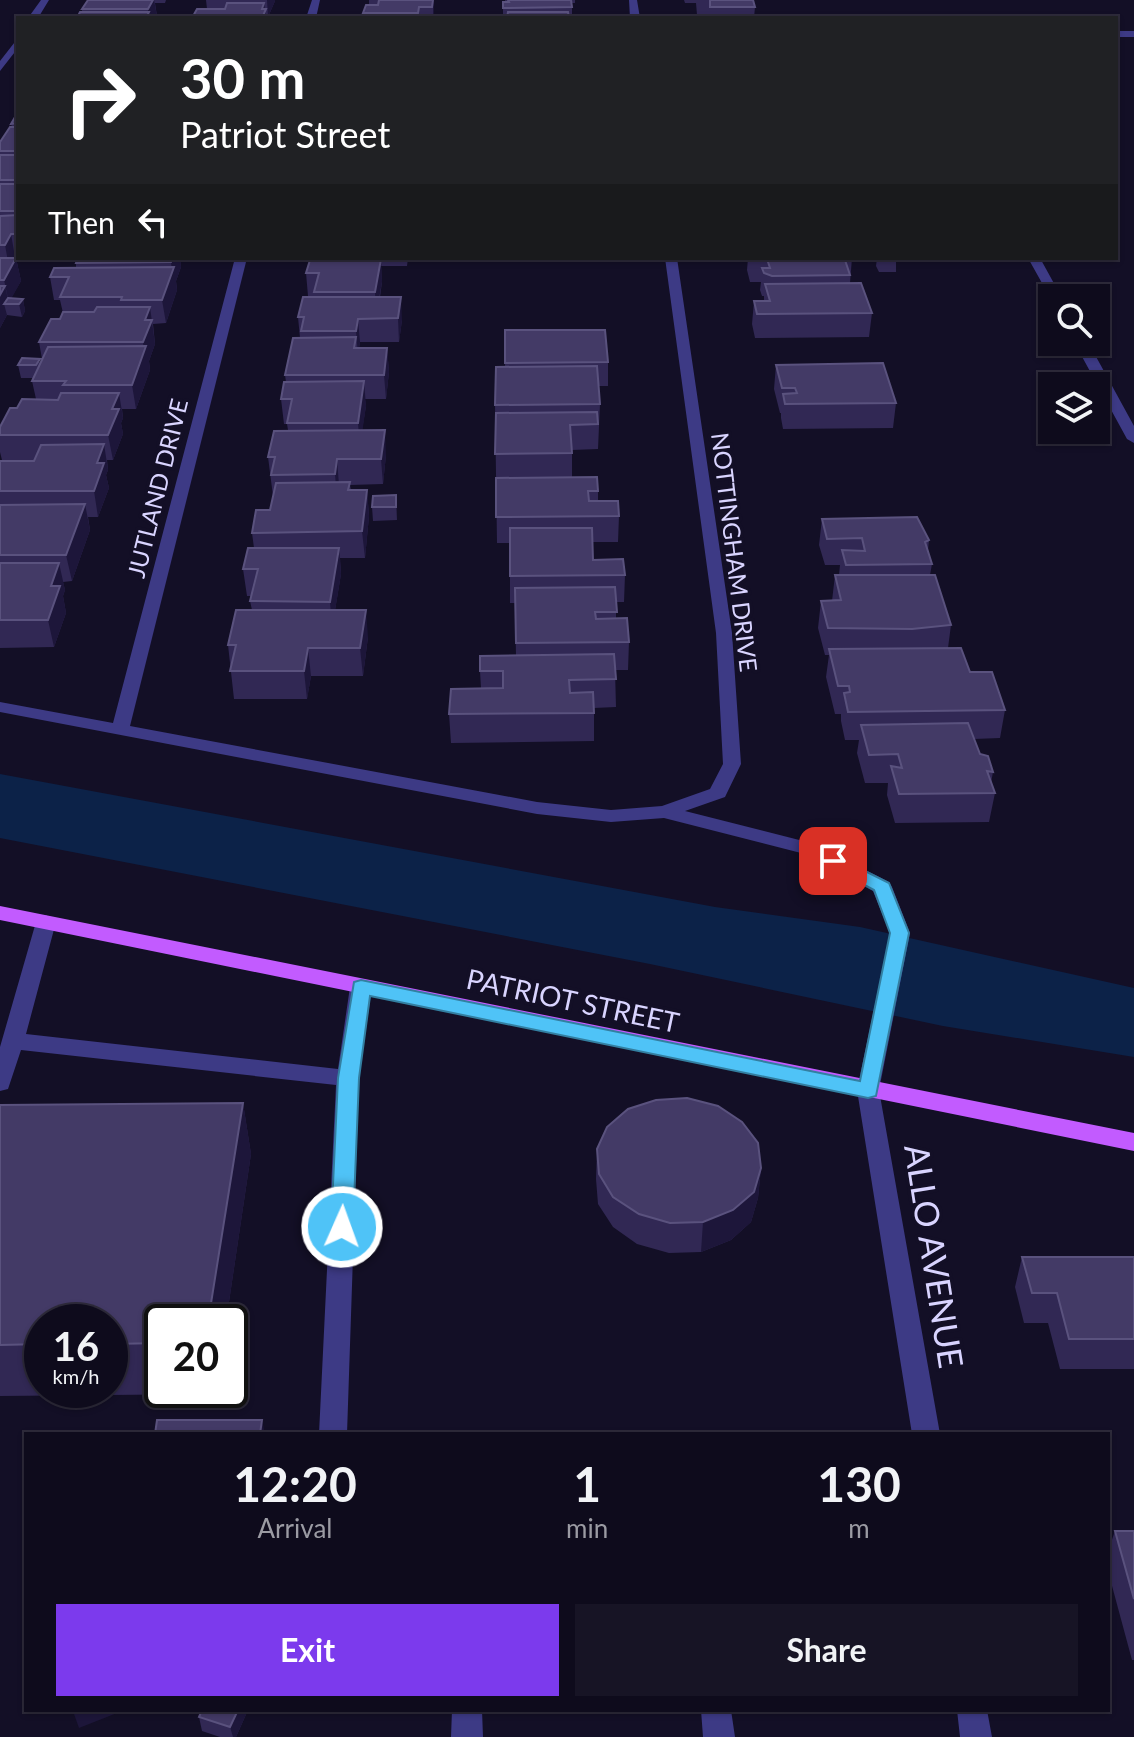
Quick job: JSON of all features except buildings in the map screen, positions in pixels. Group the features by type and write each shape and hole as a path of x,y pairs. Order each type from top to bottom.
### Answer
{"main road":[{"name":"PATRIOT STREET","path":"0,913 1134,1142"}],"street":[{"path":"0,68 16,44"},
{"name":"JUTLAND DRIVE","path":"120,730 240,260"},
{"name":"NOTTINGHAM DRIVE","path":"664,812 718,793 732,764 724,633 671,260"},
{"path":"1035,260 1048,284"},
{"path":"1089,356 1134,439"},
{"path":"0,707 537,808 611,816 664,812 808,848 882,887 900,933 868,1090"},
{"path":"0,1083 46,922"},
{"path":"333,1432 348,1078 361,987"},
{"path":"13,1041 348,1078"},
{"name":"ALLO AVENUE","path":"868,1090 926,1432"},
{"path":"467,1712 467,1737"},
{"path":"716,1712 719,1737"},
{"path":"972,1712 976,1737"}],"water":[{"path":"0,774 715,907 860,927 1134,988 1134,1057 943,1026 650,964 0,838"}],"route":[{"path":"342,1227 348,1078 361,987 868,1090 900,933 882,887 833,861"}]}
